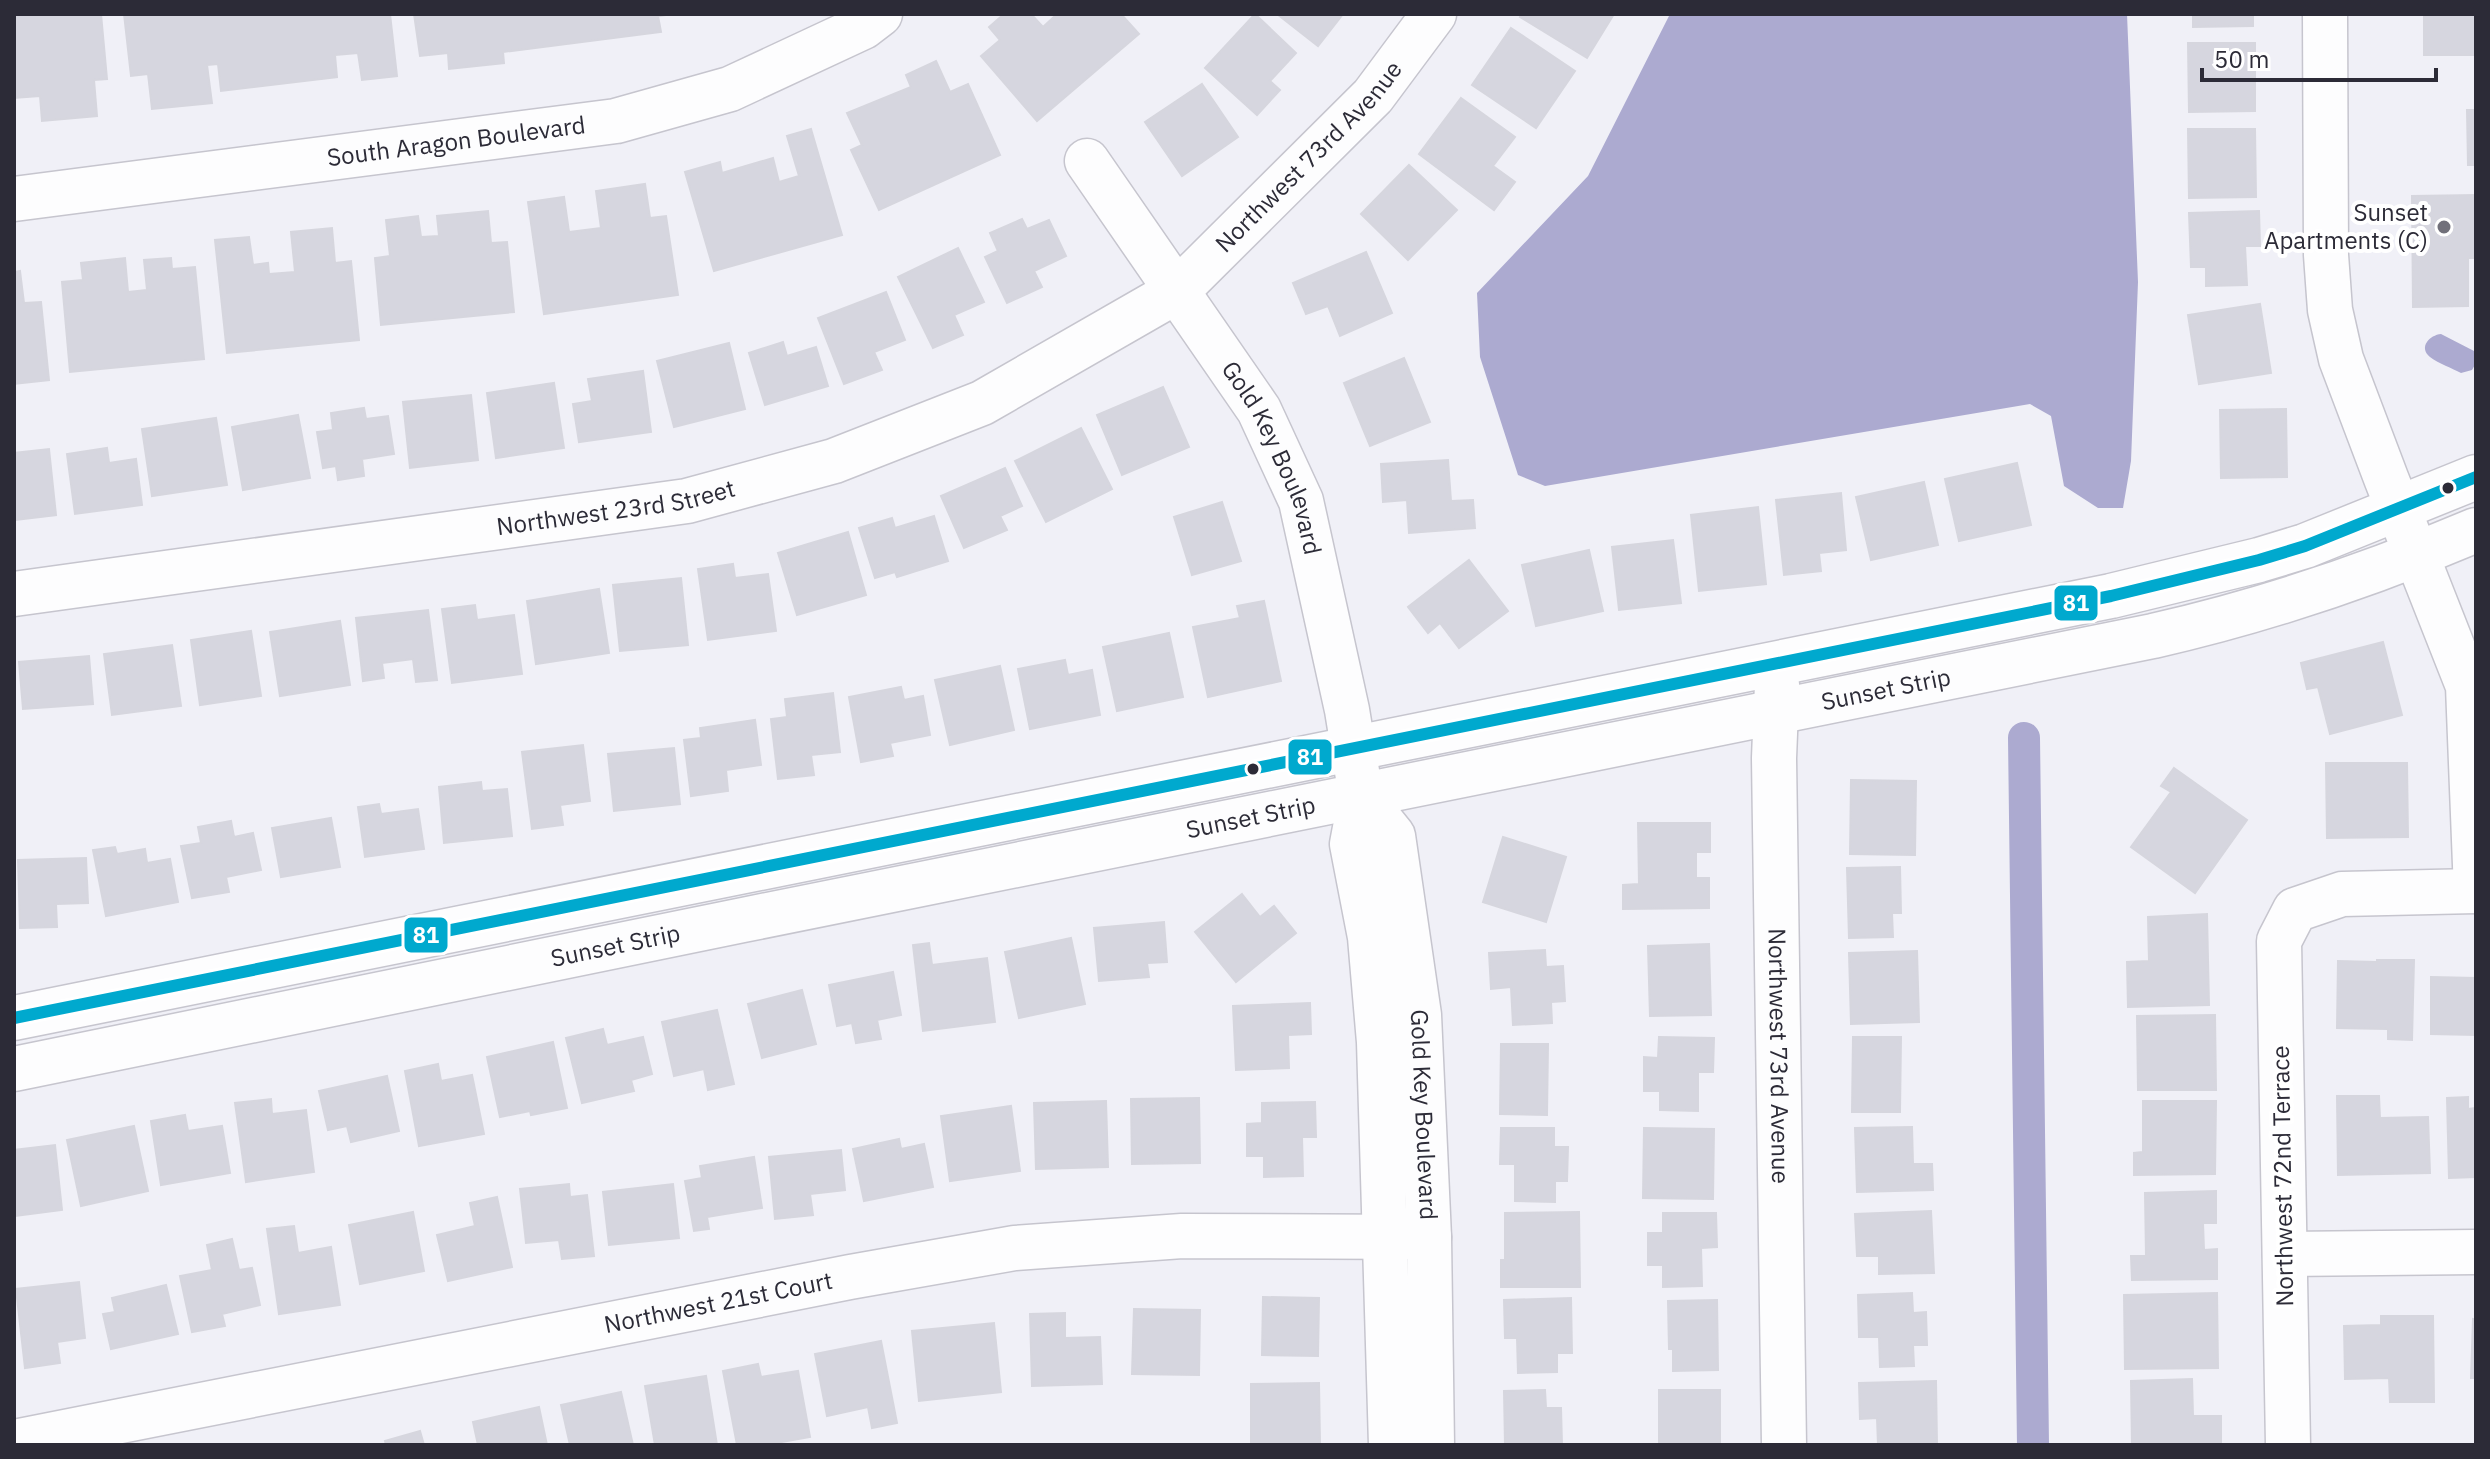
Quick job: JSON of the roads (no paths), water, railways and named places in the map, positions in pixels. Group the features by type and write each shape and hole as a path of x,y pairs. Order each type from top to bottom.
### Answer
{"street":[{"name":"South Aragon Boulevard","path":"14,199 616,121 730,89 863,27 880,14"},
{"name":"Northwest 73rd Avenue","path":"1177,291 1373,96 1434,14"},
{"path":"2325,14 2326,255 2330,310 2341,359 2468,686 2476,891"},
{"name":"Gold Key Boulevard","path":"1087,161 1259,410 1301,501 1361,796 1352,844 1370,937 1379,1042 1391,1445"},
{"name":"Northwest 23rd Street","path":"14,594 687,501 834,461 982,403 1177,291"},
{"name":"Sunset Strip","path":"14,1018 2096,599 2305,546 2476,477"},
{"name":"Sunset Strip","path":"14,1069 2202,625 2305,593 2476,530"},
{"name":"Northwest 73rd Avenue","path":"1778,665 1774,758 1784,1445"},
{"name":"Gold Key Boulevard","path":"1361,796 1393,836 1419,1015 1429,1237 1432,1445"},
{"name":"Northwest 72nd Terrace","path":"2288,1445 2279,941 2295,910 2342,894 2476,891"},
{"name":"Northwest 21st Court","path":"14,1442 850,1277 1015,1248 1182,1236 1429,1237"},
{"path":"2285,1254 2476,1252"}],"water":[{"path":"1670,14 2127,14 2138,282 2131,461 2123,508 2098,508 2064,486 2051,416 2030,404 1545,486 1518,475 1480,357 1477,293 1588,176"},
{"path":"2441,334 2474,351 2476,363 2472,370 2461,373 2430,357 2425,346"}],"waterway":[{"path":"2024,738 2033,1445"}],"place":[{"name":"Sunset Apartments (C)","path":"2444,227"}]}
